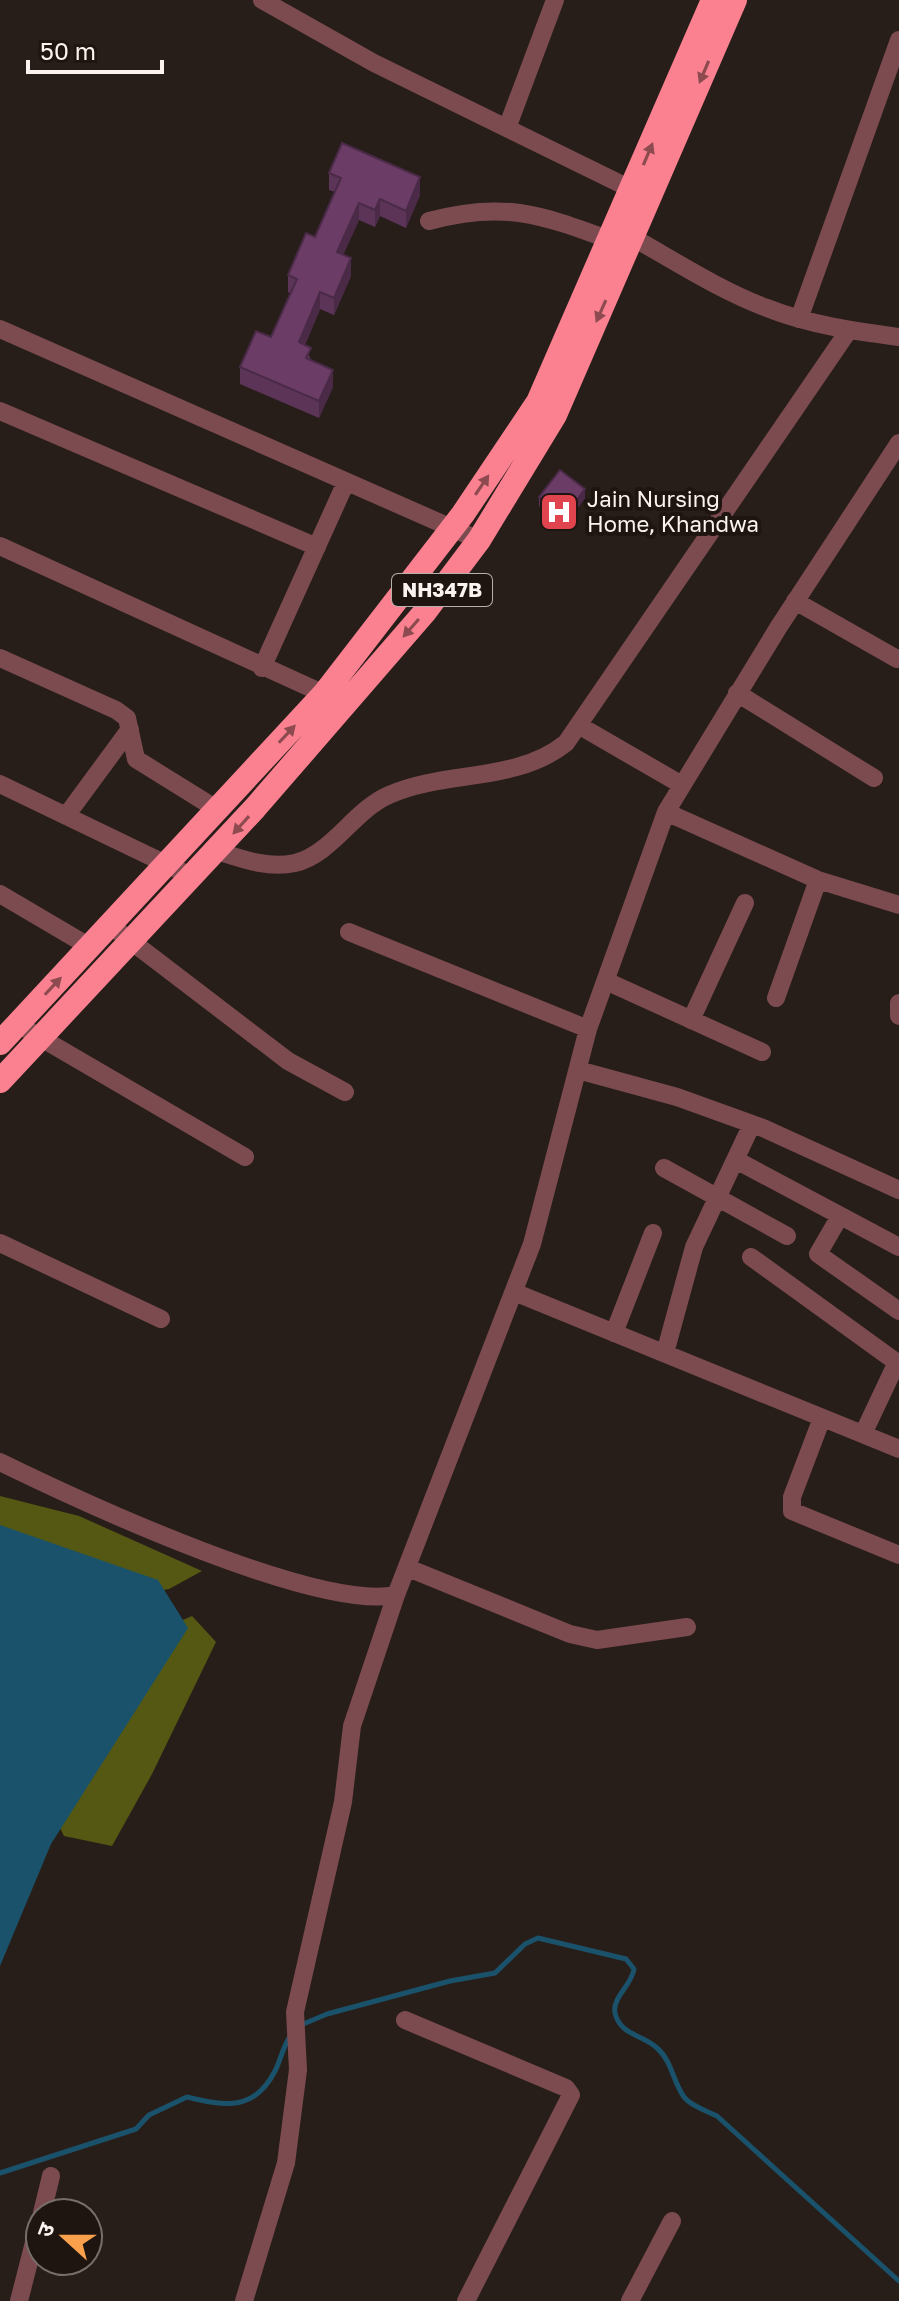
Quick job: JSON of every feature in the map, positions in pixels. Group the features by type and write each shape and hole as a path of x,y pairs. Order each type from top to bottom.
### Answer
{"highway":[{"name":"NH347B","path":"620,235 633,190 713,0"},
{"name":"NH347B","path":"0,1043 218,810 424,613 479,540 535,426 538,402 735,0"},
{"name":"NH347B","path":"0,1081 217,851 334,699 452,529 535,426"}],"street":[{"path":"262,0 374,63 633,190"},
{"path":"507,128 555,0"},
{"path":"799,319 899,40"},
{"path":"429,221 464,211 499,209 620,235 729,292 799,319 899,337"},
{"path":"0,329 479,540"},
{"path":"217,851 252,862 297,862 327,844 368,806 392,793 525,765 551,755 580,726 636,637 849,330"},
{"path":"0,411 317,547"},
{"path":"244,2301 286,2163 298,2070 295,2012 343,1802 357,1703 532,1244 588,1029 666,812 795,601 896,452"},
{"path":"262,668 346,482"},
{"path":"0,546 334,699"},
{"path":"795,601 897,659"},
{"path":"0,658 116,710 127,718 136,759 218,810"},
{"path":"737,693 874,778"},
{"path":"580,726 682,785"},
{"path":"66,816 130,729"},
{"path":"0,784 193,877"},
{"path":"666,812 818,880 899,905"},
{"path":"776,998 818,880"},
{"path":"0,894 90,947"},
{"path":"691,1020 745,903"},
{"path":"110,925 288,1061 345,1092"},
{"path":"349,932 588,1029"},
{"path":"606,981 762,1052"},
{"path":"899,1003 899,1016"},
{"path":"18,1024 245,1157"},
{"path":"578,1070 677,1097 752,1124 899,1190"},
{"path":"665,1353 694,1247 752,1124"},
{"path":"736,1160 899,1247"},
{"path":"664,1168 787,1236"},
{"path":"840,1216 818,1254 899,1311"},
{"path":"614,1333 653,1233"},
{"path":"0,1243 161,1319"},
{"path":"751,1257 898,1363 863,1434"},
{"path":"514,1292 899,1449"},
{"path":"822,1418 792,1497 792,1511 899,1555"},
{"path":"0,1462 196,1548 350,1596 396,1595"},
{"path":"408,1568 570,1634 597,1640 687,1627"},
{"path":"405,2020 566,2088 571,2095 466,2301"},
{"path":"46,2197 51,2176"},
{"path":"630,2301 672,2221"},
{"path":"19,2301 25,2277"}],"shaded area":[{"path":"0,1496 79,1516 202,1571 169,1589 145,1593 0,1547"},
{"path":"192,1616 216,1642 152,1774 112,1846 64,1836 53,1814 148,1635"}],"water":[{"path":"0,1525 158,1580 188,1628 51,1844 0,1966"}],"building":[{"path":"342,143 420,177 406,211 380,199 375,210 359,203 337,252 351,258 334,298 320,292 299,342 311,348 306,358 333,370 319,401 240,367 256,331 271,337 297,279 288,275 306,233 315,237 341,178 329,173"},
{"path":"560,470 585,489 565,516 539,497"}],"waterway":[{"path":"301,2025 327,2014 450,1981 495,1973 525,1944 538,1938 626,1959 634,1969 615,2007 622,2026 662,2053 687,2100 717,2116 899,2281"},
{"path":"0,2173 136,2129 149,2115 187,2097 226,2104 248,2100 267,2084 291,2035"}],"place":[{"name":"Jain Nursing Home, Khandwa","path":"559,512"}]}
